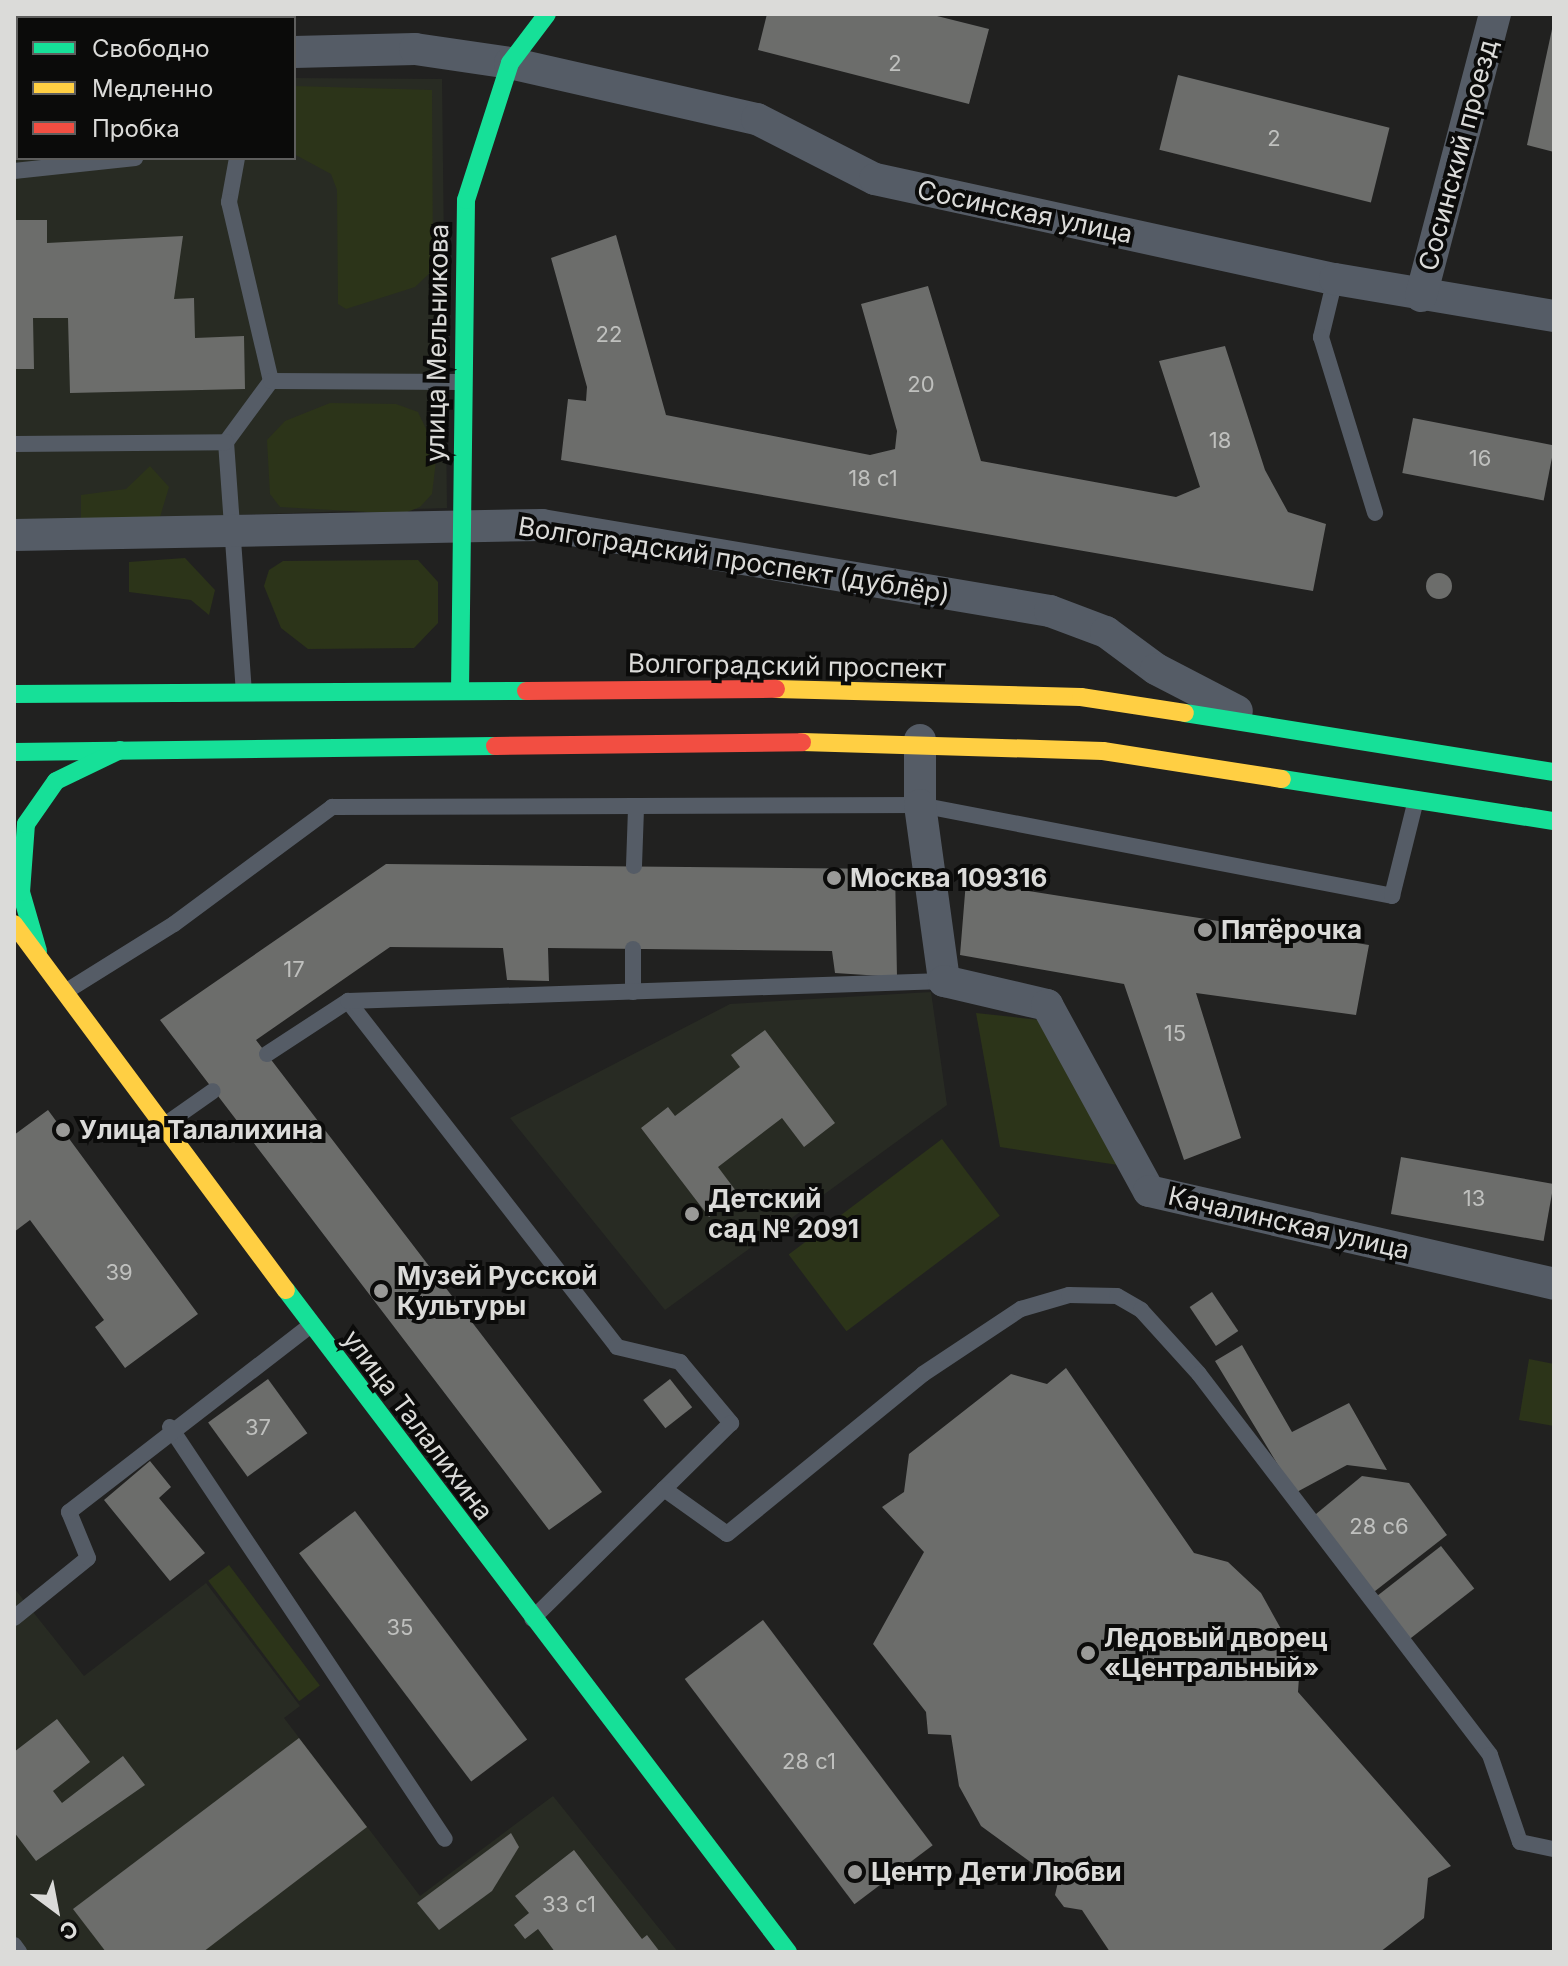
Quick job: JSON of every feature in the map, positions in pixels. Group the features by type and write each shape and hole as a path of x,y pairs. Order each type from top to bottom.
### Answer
{"main road":[{"name":"улица Мельникова","path":"460,691 466,200 510,63 547,14"},
{"name":"Волгоградский проспект","path":"14,694 460,691 1081,697 1554,772"},
{"path":"14,752 920,740 1103,751 1416,797 1554,821"},
{"path":"40,961 21,892 26,824 56,781 120,750"},
{"name":"улица Талалихина","path":"14,924 161,1127 531,1620 788,1952"},
{"path":"14,951 58,986"}],"street":[{"name":"Сосинский проезд","path":"1421,296 1495,14"},
{"name":"Сосинская улица","path":"296,52 415,49 510,63 757,119 875,179 1335,279 1421,296 1554,316"},
{"name":"Волгоградский проспект (дублёр)","path":"14,535 542,525 1050,611 1106,632 1202,696 1279,728"},
{"path":"920,740 920,805 944,981"},
{"name":"Качалинская улица","path":"944,981 1047,1005 1149,1191 1554,1284"}],"lane":[{"path":"14,171 116,160"},
{"path":"237,160 229,202 271,381 226,442 230,529 245,693"},
{"path":"1335,279 1321,337 1375,513"},
{"path":"271,381 462,382"},
{"path":"14,444 226,442"},
{"path":"58,986 174,924 332,807 920,805 1392,896 1416,797"},
{"path":"634,866 636,808"},
{"path":"633,949 633,992"},
{"path":"267,1054 348,1001 944,981"},
{"path":"348,1001 617,1347 680,1362 731,1423 531,1620"},
{"path":"161,1127 213,1091"},
{"path":"664,1489 727,1534 923,1374 1021,1309 1069,1295 1117,1296 1141,1310 1199,1374 1490,1755 1520,1842 1554,1849"},
{"path":"14,1618 88,1558 69,1512 170,1427 311,1325"},
{"path":"170,1427 445,1839"},
{"path":"14,1945 19,1952"}],"shaded area":[{"path":"14,75 16,160 296,160 296,78 442,79 447,508 14,522"},
{"name":"Детский сад № 2091","path":"931,992 947,1105 665,1310 510,1118 730,1004"},
{"path":"206,1583 300,1706 284,1718 420,1896 553,1796 678,1952 14,1952 14,1588 84,1676"}],"green space":[{"path":"296,86 432,90 433,270 415,287 346,309 338,304 337,190 331,174 296,155"},
{"path":"330,403 396,404 418,412 437,452 432,494 420,507 402,514 280,507 270,494 267,440 285,421"},
{"path":"150,466 169,487 160,517 81,522 81,495 126,489"},
{"path":"185,558 215,590 209,615 191,600 129,592 129,562"},
{"path":"418,560 438,582 438,623 414,648 308,649 281,628 264,586 269,570 283,561"},
{"path":"976,1013 1040,1020 1118,1165 1000,1147"},
{"path":"942,1139 1000,1216 846,1331 789,1255"},
{"path":"1529,1359 1554,1364 1554,1426 1519,1420"},
{"path":"229,1565 320,1686 299,1701 208,1581"}],"building":[{"path":"767,14 929,14 989,29 969,104 758,50"},
{"path":"1554,20 1554,152 1527,145"},
{"path":"1178,75 1390,128 1371,202 1159,150"},
{"path":"14,220 47,220 47,243 183,236 174,299 194,298 195,338 244,336 245,389 70,393 68,318 33,318 34,369 14,369"},
{"path":"616,235 666,415 870,455 895,449 897,431 861,304 928,286 981,461 1176,497 1200,487 1159,361 1225,346 1265,470 1288,512 1326,524 1313,591 561,460 568,399 586,401 587,387 551,258"},
{"path":"1413,418 1554,445 1544,500 1402,473"},
{"path":"1439,573 1448,577 1452,586 1448,595 1439,599 1430,595 1426,586 1430,577"},
{"path":"386,864 895,869 897,977 835,973 832,951 548,948 549,981 507,980 503,948 390,947 256,1040 602,1492 549,1530 160,1020"},
{"path":"966,881 1369,945 1356,1015 1196,993 1241,1138 1184,1160 1124,984 960,955"},
{"path":"765,1030 835,1123 804,1147 782,1118 718,1167 739,1195 709,1217 641,1128 668,1107 675,1116 740,1067 731,1055"},
{"path":"48,1110 198,1314 125,1368 95,1327 104,1320 30,1220 14,1232 14,1135"},
{"path":"1401,1157 1554,1184 1544,1241 1391,1214"},
{"path":"1212,1292 1238,1331 1216,1346 1190,1307"},
{"path":"1242,1345 1292,1432 1349,1403 1387,1470 1347,1465 1295,1493 1215,1361"},
{"name":"Ледовый дворец «Центральный»","path":"1066,1368 1194,1553 1228,1562 1261,1593 1300,1663 1298,1692 1451,1866 1428,1878 1424,1918 1380,1952 1110,1952 1082,1910 1064,1907 1055,1895 1058,1882 981,1826 959,1786 951,1735 928,1734 926,1712 873,1644 924,1552 882,1507 904,1492 909,1454 1011,1374 1047,1384"},
{"path":"268,1379 307,1433 248,1477 208,1422"},
{"path":"670,1379 692,1407 665,1428 643,1400"},
{"path":"150,1461 171,1487 159,1498 205,1553 170,1581 104,1500"},
{"path":"1362,1476 1409,1483 1447,1535 1370,1595 1310,1519"},
{"path":"355,1511 527,1739 471,1782 299,1553"},
{"path":"1441,1546 1474,1589 1406,1641 1373,1599"},
{"path":"763,1620 933,1845 854,1904 685,1679"},
{"path":"57,1719 90,1762 53,1791 62,1803 123,1756 145,1785 36,1861 14,1832 14,1752"},
{"path":"299,1738 367,1827 203,1952 106,1952 73,1909"},
{"path":"511,1833 519,1847 492,1891 439,1930 417,1903"},
{"path":"574,1850 642,1939 647,1935 660,1952 555,1952 538,1929 525,1939 514,1925 529,1913 515,1896"}],"traffic: fast":[{"path":"460,691 466,200 510,63 547,14"},
{"path":"14,694 526,691"},
{"path":"1185,713 1554,772"},
{"path":"14,752 495,746"},
{"path":"38,951 21,892 26,824 56,781 120,750"},
{"path":"1282,779 1554,821"},
{"path":"286,1290 788,1952"}],"traffic: slow":[{"path":"776,689 1081,697 1185,713"},
{"path":"802,742 1103,751 1282,779"},
{"path":"14,924 286,1290"}],"traffic: jam":[{"path":"526,691 776,689"},
{"path":"495,746 802,742"}],"place":[{"name":"Москва 109316","path":"834,878"},
{"name":"Пятёрочка","path":"1205,930"},
{"name":"Улица Талалихина","path":"63,1130"},
{"name":"Детский сад № 2091","path":"692,1214"},
{"name":"Музей Русской Культуры","path":"381,1291"},
{"name":"Ледовый дворец «Центральный»","path":"1088,1653"},
{"name":"Центр Дети Любви","path":"855,1872"}]}
